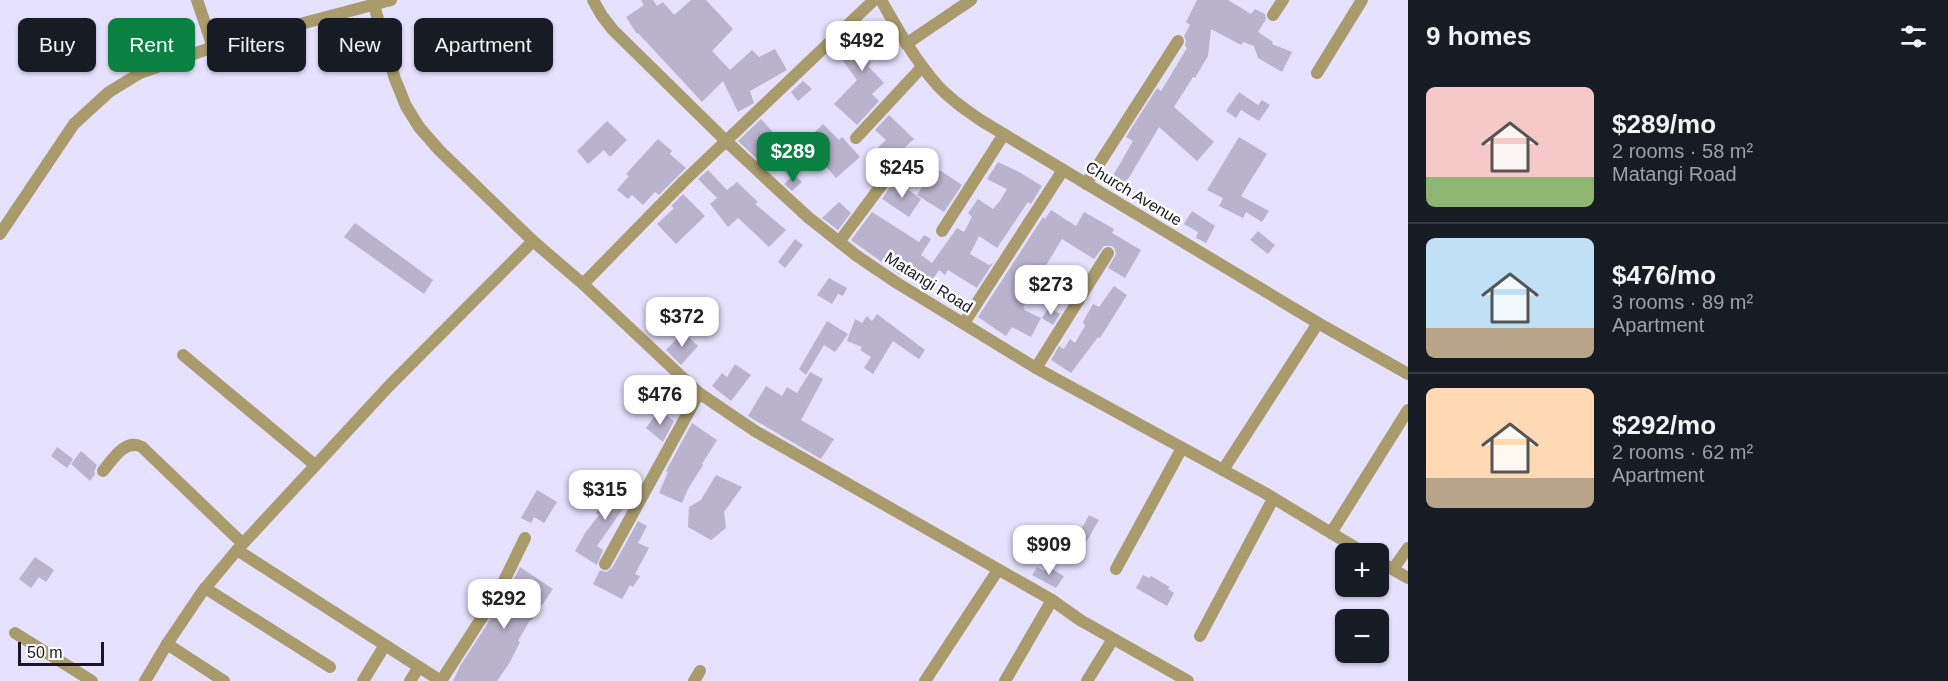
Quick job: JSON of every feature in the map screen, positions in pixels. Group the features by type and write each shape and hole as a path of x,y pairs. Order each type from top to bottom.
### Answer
{"street":[{"path":"198,0 207,28"},
{"path":"306,23 391,0"},
{"name":"Matangi Road","path":"593,0 613,30 726,141 809,218 839,242 897,283 1036,368 1222,470 1348,543"},
{"path":"583,284 684,181 874,0"},
{"name":"Church Avenue","path":"881,0 922,67 960,106 1318,323 1408,374"},
{"path":"906,44 971,0"},
{"path":"1274,15 1283,0"},
{"path":"1317,74 1362,0"},
{"path":"374,5 395,79 406,106 419,128 534,241 699,393 755,431 1052,600 1080,620 1188,681"},
{"path":"1086,184 1178,41"},
{"path":"0,234 74,124 109,92 140,73 207,49"},
{"path":"856,138 922,67"},
{"path":"942,231 1004,134"},
{"path":"839,242 895,167"},
{"path":"964,323 1063,170"},
{"path":"145,681 205,588 240,547 389,386 534,241"},
{"path":"1036,368 1108,253"},
{"path":"1222,470 1318,323"},
{"path":"183,355 315,465"},
{"path":"605,564 699,393"},
{"path":"1331,533 1408,410"},
{"path":"102,471 127,445 136,444 142,447 240,547 441,681 499,591 525,538"},
{"path":"1116,569 1182,448"},
{"path":"1200,636 1273,499"},
{"path":"1393,569 1408,548"},
{"path":"1389,567 1408,578"},
{"path":"925,681 998,570"},
{"path":"205,588 330,668"},
{"path":"1005,681 1052,600"},
{"path":"15,633 92,681"},
{"path":"1087,681 1113,639"},
{"path":"167,644 224,681"},
{"path":"363,681 386,645"},
{"path":"410,681 419,667"}],"building":[{"path":"641,0 653,0 657,6 663,2 674,15 691,0 706,0 733,29 712,51 730,70 752,50 759,57 775,49 787,70 750,91 754,103 738,112 723,81 702,102 637,34 626,17 644,5"},
{"path":"1197,0 1228,0 1251,14 1255,9 1265,14 1266,19 1258,32 1273,42 1272,44 1292,52 1282,72 1258,58 1254,46 1243,42 1241,45 1211,29 1208,56 1174,107 1214,142 1197,161 1159,127 1124,186 1111,179 1133,141 1126,137 1157,88 1161,91 1187,48 1184,36 1190,25 1186,22"},
{"path":"875,21 891,47 869,61 871,63 868,66 884,83 872,94 879,101 857,125 834,104 857,80 838,54 858,38 855,33"},
{"path":"803,81 812,89 798,101 791,92"},
{"path":"1239,92 1258,105 1262,100 1270,105 1259,121 1241,110 1236,118 1226,111"},
{"path":"889,115 914,139 882,170 869,156 886,140 875,130"},
{"path":"761,119 788,149 769,170 738,141"},
{"path":"607,121 627,140 610,157 604,150 588,164 577,151"},
{"path":"823,124 839,140 842,137 860,157 836,178 819,158 823,154 808,139"},
{"path":"1239,137 1267,154 1241,196 1269,211 1262,222 1246,212 1243,218 1219,206 1223,198 1207,190"},
{"path":"658,139 686,168 659,195 655,192 643,205 632,195 628,199 617,190 629,176 626,174"},
{"path":"998,162 1042,186 1031,204 1028,202 997,248 979,236 970,254 989,265 993,263 977,288 948,270 945,275 939,270 926,290 900,275 851,240 872,212 919,242 924,235 931,239 921,255 932,263 957,228 964,232 972,217 968,213 978,199 993,209 1000,201 1007,189 987,179"},
{"path":"934,169 962,185 944,212 917,195"},
{"path":"708,170 727,190 737,182 758,202 755,204 786,230 769,247 738,218 728,227 710,204 717,198 698,179"},
{"path":"794,175 802,182 792,191 784,184"},
{"path":"895,180 921,199 909,217 882,199"},
{"path":"683,194 705,216 676,244 657,224 674,208 671,206"},
{"path":"839,202 851,213 838,230 822,218"},
{"path":"1051,210 1076,226 1084,212 1114,229 1112,233 1141,250 1125,278 1108,268 1116,254 1112,246 1104,246 1094,259 1062,239 1042,272 1070,288 1058,305 1034,289 1023,307 1024,310 1041,318 1031,337 1012,327 1006,336 978,317 1043,217 1045,219"},
{"path":"1192,211 1215,226 1206,243 1196,238 1198,232 1184,224"},
{"path":"355,223 433,280 424,294 344,237"},
{"path":"1258,231 1275,245 1268,254 1250,240"},
{"path":"795,239 803,245 785,268 778,262"},
{"path":"829,278 847,288 843,296 838,294 832,304 817,295"},
{"path":"1114,286 1127,295 1100,338 1098,337 1071,373 1051,360 1059,346 1064,349 1070,339 1075,343 1085,326 1083,322 1093,304 1099,307"},
{"path":"1049,307 1060,314 1053,325 1042,318"},
{"path":"877,314 925,350 919,359 893,341 873,374 864,368 871,357 860,350 862,347 847,341 855,319 862,323 867,316 872,321"},
{"path":"827,321 848,334 835,352 824,345 806,375 799,369"},
{"path":"683,332 698,346 681,365 666,350"},
{"path":"735,364 751,375 731,401 712,386 722,373 727,377"},
{"path":"810,372 823,379 801,420 834,439 821,459 748,416 766,386 782,396 787,387 797,393"},
{"path":"659,410 674,421 663,442 646,428"},
{"path":"692,423 717,440 682,503 659,493 668,472 666,471"},
{"path":"57,447 73,459 67,468 51,456"},
{"path":"81,451 97,465 90,481 71,464"},
{"path":"716,475 742,487 724,512 726,528 711,540 688,527 689,507 701,500"},
{"path":"619,478 636,490 597,546 603,550 597,565 575,551 599,515 596,513"},
{"path":"537,490 557,502 544,523 534,517 531,523 521,518"},
{"path":"1089,515 1099,520 1085,544 1076,539"},
{"path":"638,521 647,526 638,543 649,548 635,574 640,576 633,587 630,585 622,599 593,584 600,570 606,572 612,568"},
{"path":"35,557 54,570 46,582 39,577 31,588 19,579"},
{"path":"1047,566 1064,576 1056,588 1032,575 1037,567 1044,571"},
{"path":"520,567 553,589 530,620 518,641 520,642 510,662 497,681 453,681 460,666 506,595"},
{"path":"1143,575 1149,578 1151,576 1170,587 1168,589 1174,593 1167,606 1136,588"}]}
